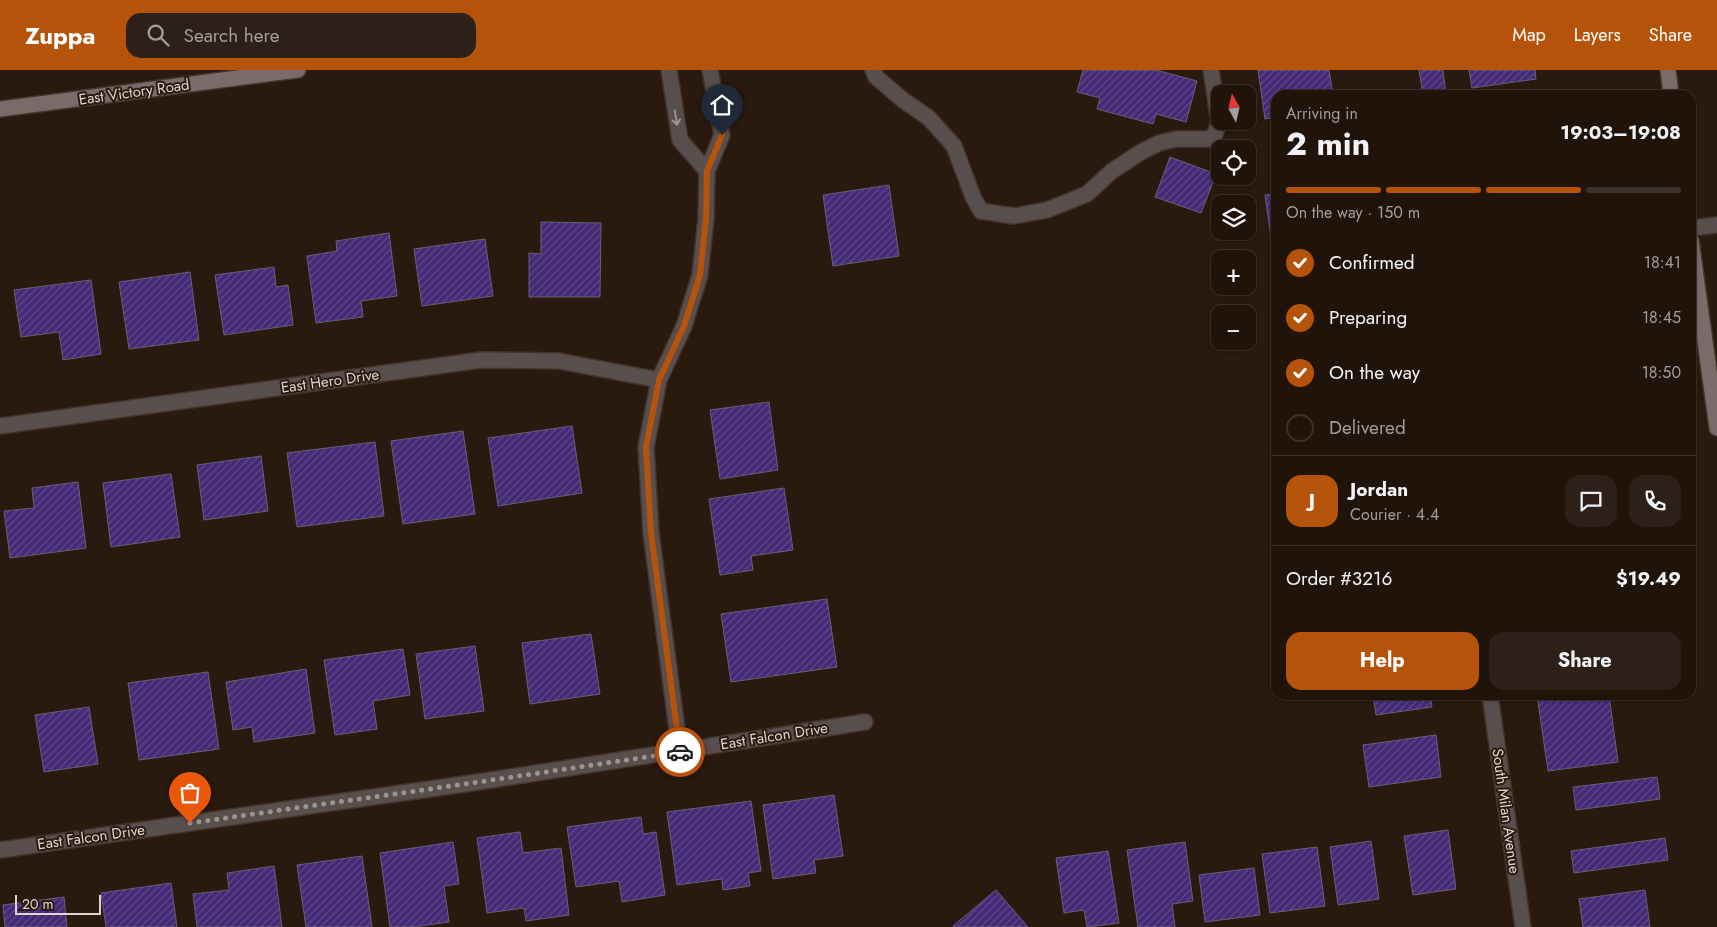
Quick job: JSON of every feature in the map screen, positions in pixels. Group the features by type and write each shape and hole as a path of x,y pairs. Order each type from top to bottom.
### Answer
{"main road":[{"name":"East Victory Road","path":"0,109 298,70"},
{"path":"1668,70 1670,90"},
{"path":"1696,276 1717,428"}],"street":[{"path":"669,70 680,140 707,171"},
{"path":"680,752 651,533 646,447 659,380 684,326 700,275 706,218 707,171 722,135 710,70"},
{"path":"873,70 876,77 903,100 929,118 954,146 973,197 981,211 1014,216 1047,210 1087,194 1112,171 1159,143 1176,139 1214,139 1219,122 1211,70"},
{"path":"1696,227 1717,225"},
{"name":"East Hero Drive","path":"0,426 481,360 558,360 659,380"},
{"name":"South Milan Avenue","path":"1491,700 1523,927"},
{"name":"East Falcon Drive","path":"0,850 465,784 865,722"}],"building":[{"path":"1083,70 1156,70 1197,81 1186,122 1156,114 1153,124 1097,109 1100,98 1077,92"},
{"path":"1258,70 1329,70 1332,90 1271,90 1271,118 1265,119"},
{"path":"1419,70 1443,70 1445,90 1422,90"},
{"path":"1469,70 1535,70 1536,79 1472,88"},
{"path":"1170,157 1211,172 1212,185 1201,213 1155,197"},
{"path":"889,185 899,256 833,266 823,195"},
{"path":"1271,194 1271,238 1265,195"},
{"path":"541,222 601,223 600,297 529,297 529,253 541,254"},
{"path":"389,233 397,296 361,301 363,317 316,323 307,256 337,251 336,241"},
{"path":"485,239 493,296 422,306 414,249"},
{"path":"274,267 276,287 288,285 293,325 224,335 215,275"},
{"path":"190,272 199,340 129,349 119,282"},
{"path":"91,280 101,354 63,360 59,332 21,337 14,290"},
{"path":"769,402 778,470 720,479 710,410"},
{"path":"572,426 582,493 498,506 488,438"},
{"path":"463,431 475,514 403,524 391,441"},
{"path":"375,442 384,516 297,527 287,453"},
{"path":"261,456 268,511 204,520 197,465"},
{"path":"171,474 180,537 111,547 103,483"},
{"path":"78,482 86,548 10,558 4,511 34,508 32,488"},
{"path":"784,488 793,550 751,556 753,570 720,575 709,499"},
{"path":"827,599 837,667 731,682 721,614"},
{"path":"591,634 600,694 530,704 522,643"},
{"path":"475,646 484,711 425,719 416,654"},
{"path":"403,649 410,695 373,701 377,729 335,735 324,660"},
{"path":"306,669 315,733 254,742 252,727 233,730 226,682"},
{"path":"208,672 219,749 139,760 128,683"},
{"path":"1374,700 1431,700 1432,707 1376,715"},
{"path":"1538,700 1610,700 1618,762 1548,771"},
{"path":"89,707 98,764 44,772 35,715"},
{"path":"1436,735 1441,777 1369,787 1363,745"},
{"path":"1657,777 1660,799 1576,810 1573,787"},
{"path":"834,795 843,856 814,860 816,873 773,879 763,805"},
{"path":"751,801 761,871 748,873 750,886 723,890 722,879 677,885 667,812"},
{"path":"641,817 643,834 656,832 665,895 622,902 619,881 576,887 567,827"},
{"path":"1448,830 1456,889 1413,895 1404,836"},
{"path":"520,832 523,853 561,848 569,915 526,921 524,908 487,913 477,838"},
{"path":"1665,838 1668,860 1574,873 1571,851"},
{"path":"1371,841 1379,899 1338,905 1330,847"},
{"path":"453,842 459,884 444,886 449,922 413,927 390,927 380,853"},
{"path":"1185,842 1193,901 1172,904 1175,927 1138,927 1127,850"},
{"path":"1317,847 1325,906 1270,913 1262,854"},
{"path":"1108,851 1119,923 1087,927 1084,910 1064,913 1056,858"},
{"path":"362,856 372,927 306,927 297,865"},
{"path":"274,866 282,927 197,927 193,894 229,890 227,873"},
{"path":"1254,868 1260,915 1205,922 1199,875"},
{"path":"171,883 177,927 106,927 101,893"},
{"path":"996,890 1028,927 953,926"},
{"path":"1645,890 1650,927 1583,927 1579,899"},
{"path":"64,897 67,927 5,927 3,905"}],"way so far":[{"path":"190,823 680,752"}],"route":[{"path":"680,752 651,533 646,447 659,380 684,326 700,275 706,218 707,171 722,135"}]}
